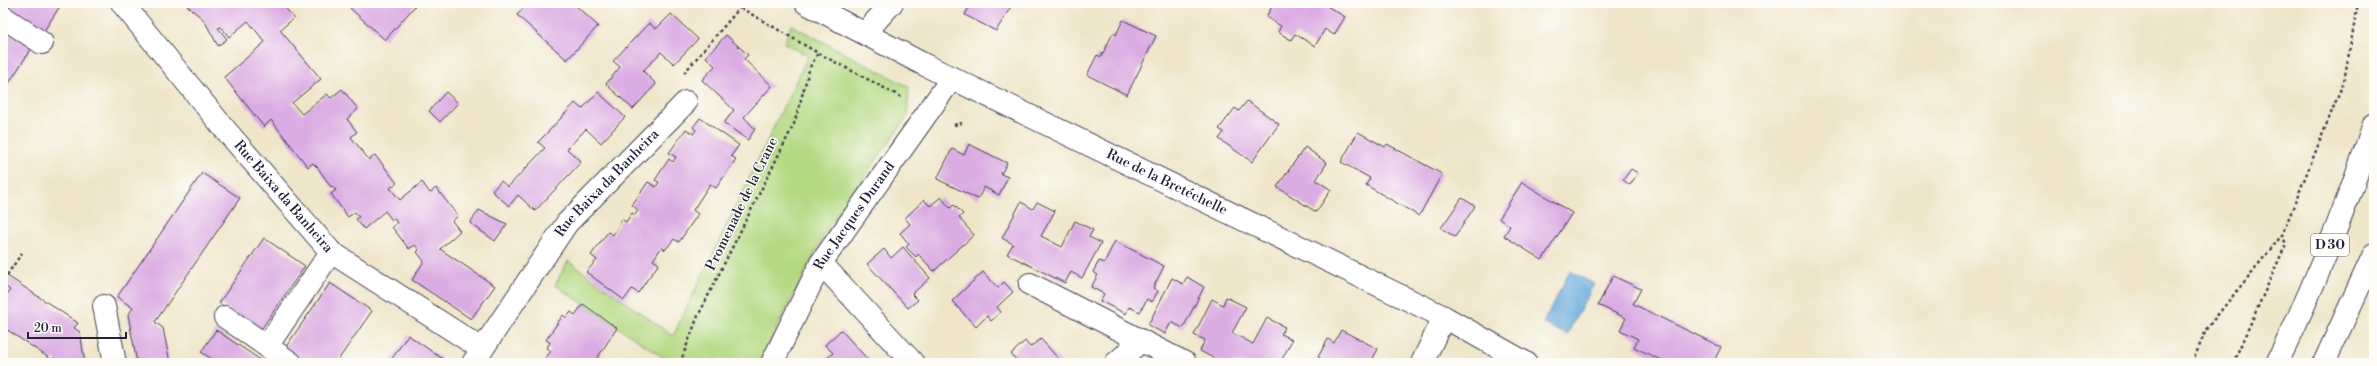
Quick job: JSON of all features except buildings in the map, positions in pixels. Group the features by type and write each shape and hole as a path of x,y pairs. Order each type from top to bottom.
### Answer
{"street":[{"name":"Rue Baixa da Banheira","path":"122,3 223,127 331,252 477,356 567,223 686,102"},
{"name":"Rue de la Bretéchelle","path":"806,3 952,78 1444,317 1526,363"},
{"path":"866,33 892,3"},
{"path":"3,17 42,43"},
{"name":"Rue Jacques Durand","path":"772,363 820,263 952,78"},
{"name":"D 30","path":"2277,363 2327,252 2354,185 2374,124"},
{"path":"267,346 331,252"},
{"path":"2324,363 2374,254"},
{"path":"820,263 913,363"},
{"path":"1030,284 1185,363"},
{"path":"104,306 114,363"},
{"path":"225,317 291,363"},
{"path":"1422,363 1444,317"},
{"path":"1116,363 1141,341"}],"path":[{"path":"686,102 674,84 744,3"},
{"path":"2192,363 2208,328 2282,235 2344,82 2358,3"},
{"path":"741,8 818,53 905,98 925,115 947,126 962,123"},
{"name":"Promenade de la Crane","path":"680,363 698,316 794,124 810,67 818,53"},
{"path":"2233,363 2286,244 2282,235"},
{"path":"7,275 22,253"}],"green space":[{"path":"791,25 909,87 907,117 830,224 759,363 662,363 664,358 555,285 568,261 673,336 808,56 784,43"}],"water":[{"path":"1570,271 1594,284 1567,335 1543,323"}]}
